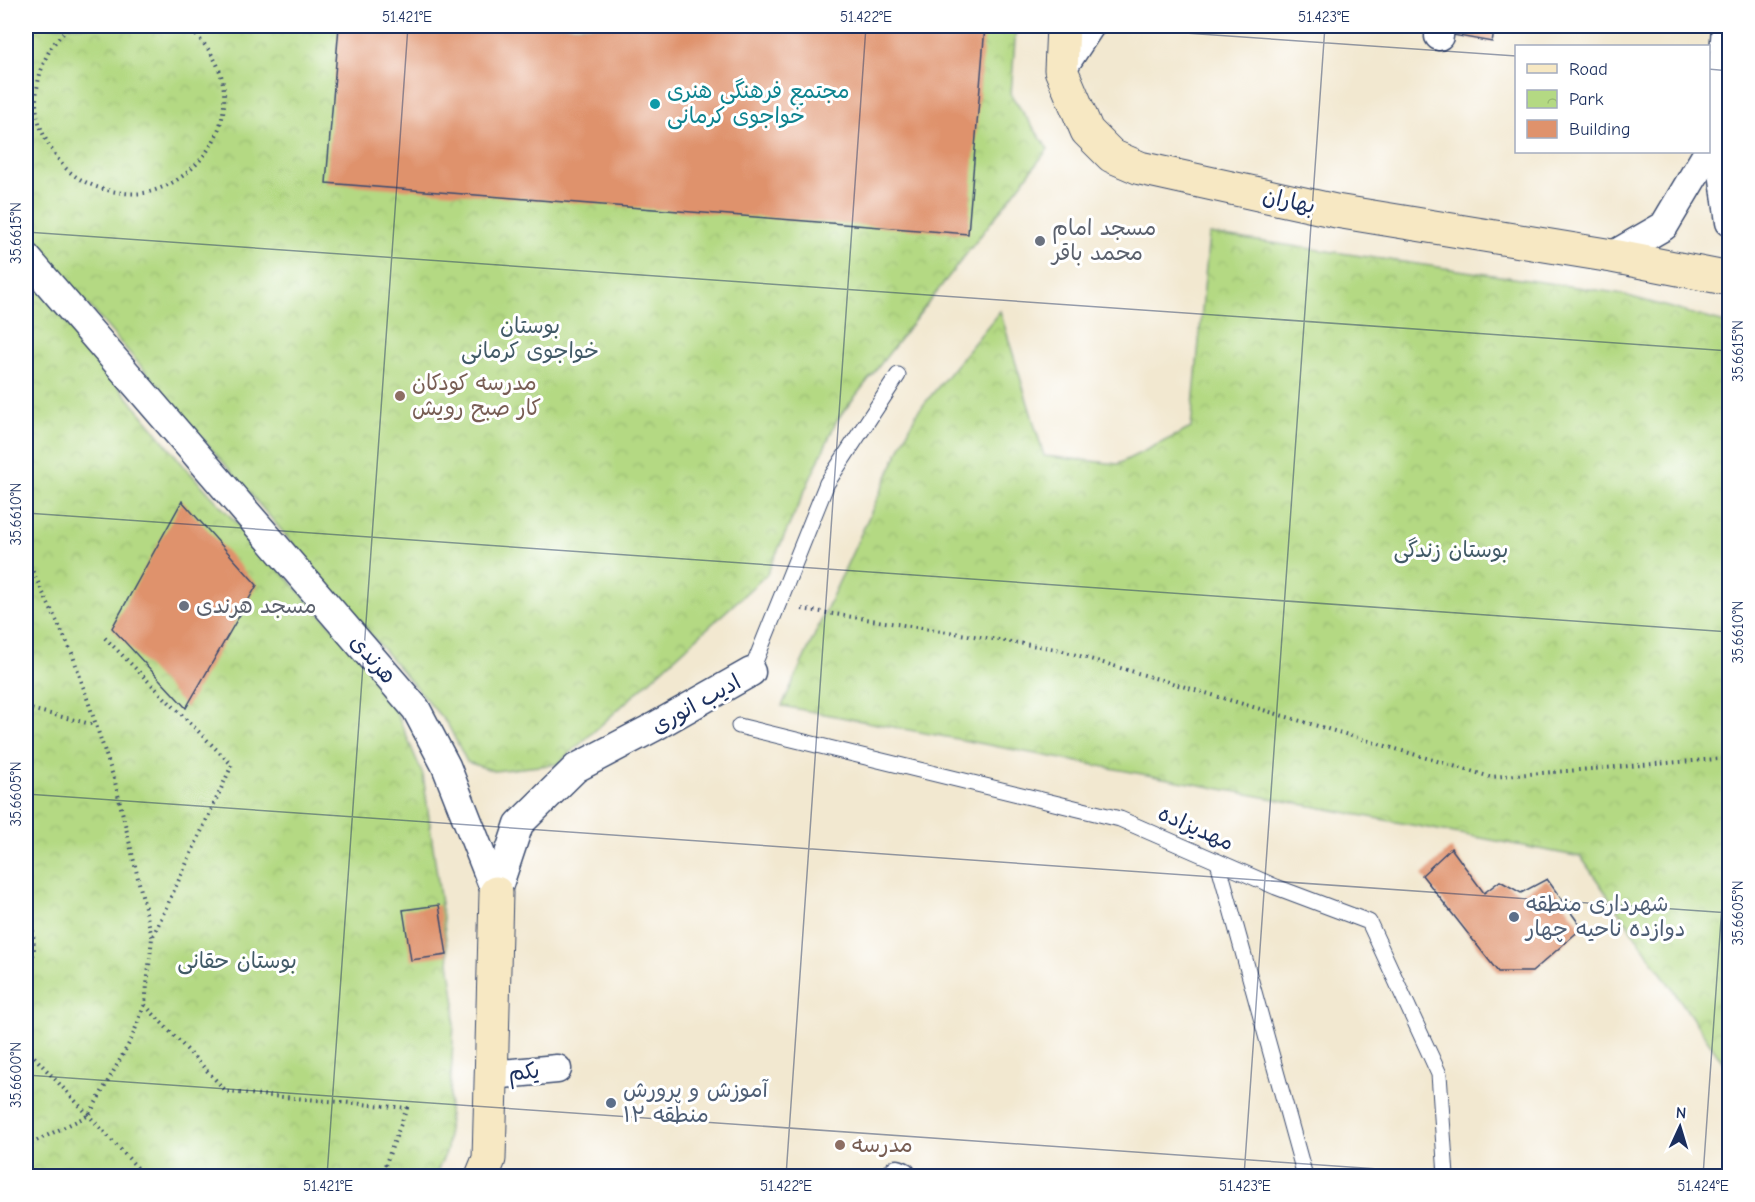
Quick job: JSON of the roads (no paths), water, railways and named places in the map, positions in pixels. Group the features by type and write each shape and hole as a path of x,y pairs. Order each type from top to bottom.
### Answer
{"street":[{"name":"بهاران","path":"1063,26 1061,70 1087,131 1112,156 1140,168 1336,211 1612,256 1730,279"},
{"path":"1061,70 1090,26"},
{"path":"1726,26 1712,136 1730,222"},
{"path":"1612,256 1664,226 1703,153"},
{"name":"هرندی","path":"26,257 416,709 446,766 496,893 488,1171"},
{"name":"ادیب انوری","path":"496,893 519,824 576,768 751,672"},
{"name":"یکم","path":"491,1075 557,1069"}],"lane":[{"name":"ادیب انوری","path":"751,672 827,483 898,375"},
{"name":"مهدیزاده","path":"739,726 1120,819 1276,887 1369,922 1439,1074 1446,1176"},
{"path":"1218,862 1305,1176"}],"place":[{"name":"مجتمع فرهنگی هنری خواجوی كرمانی","path":"655,104"},
{"name":"مسجد امام محمد باقر","path":"1040,241"},
{"name":"مدرسه کودکان کار صبح رویش","path":"400,396"},
{"name":"مسجد هرندی","path":"184,606"},
{"name":"شهرداری منطقه دوازده ناحیه چهار","path":"1514,917"},
{"name":"آموزش و پرورش منطقه ۱۲","path":"611,1103"},
{"name":"مدرسه","path":"840,1145"}],"park label":[{"name":"بوستان خواجوی کرمانی","path":"530,338"},
{"name":"بوستان زندگی","path":"1451,550"},
{"name":"بوستان حقانی","path":"237,961"}]}
